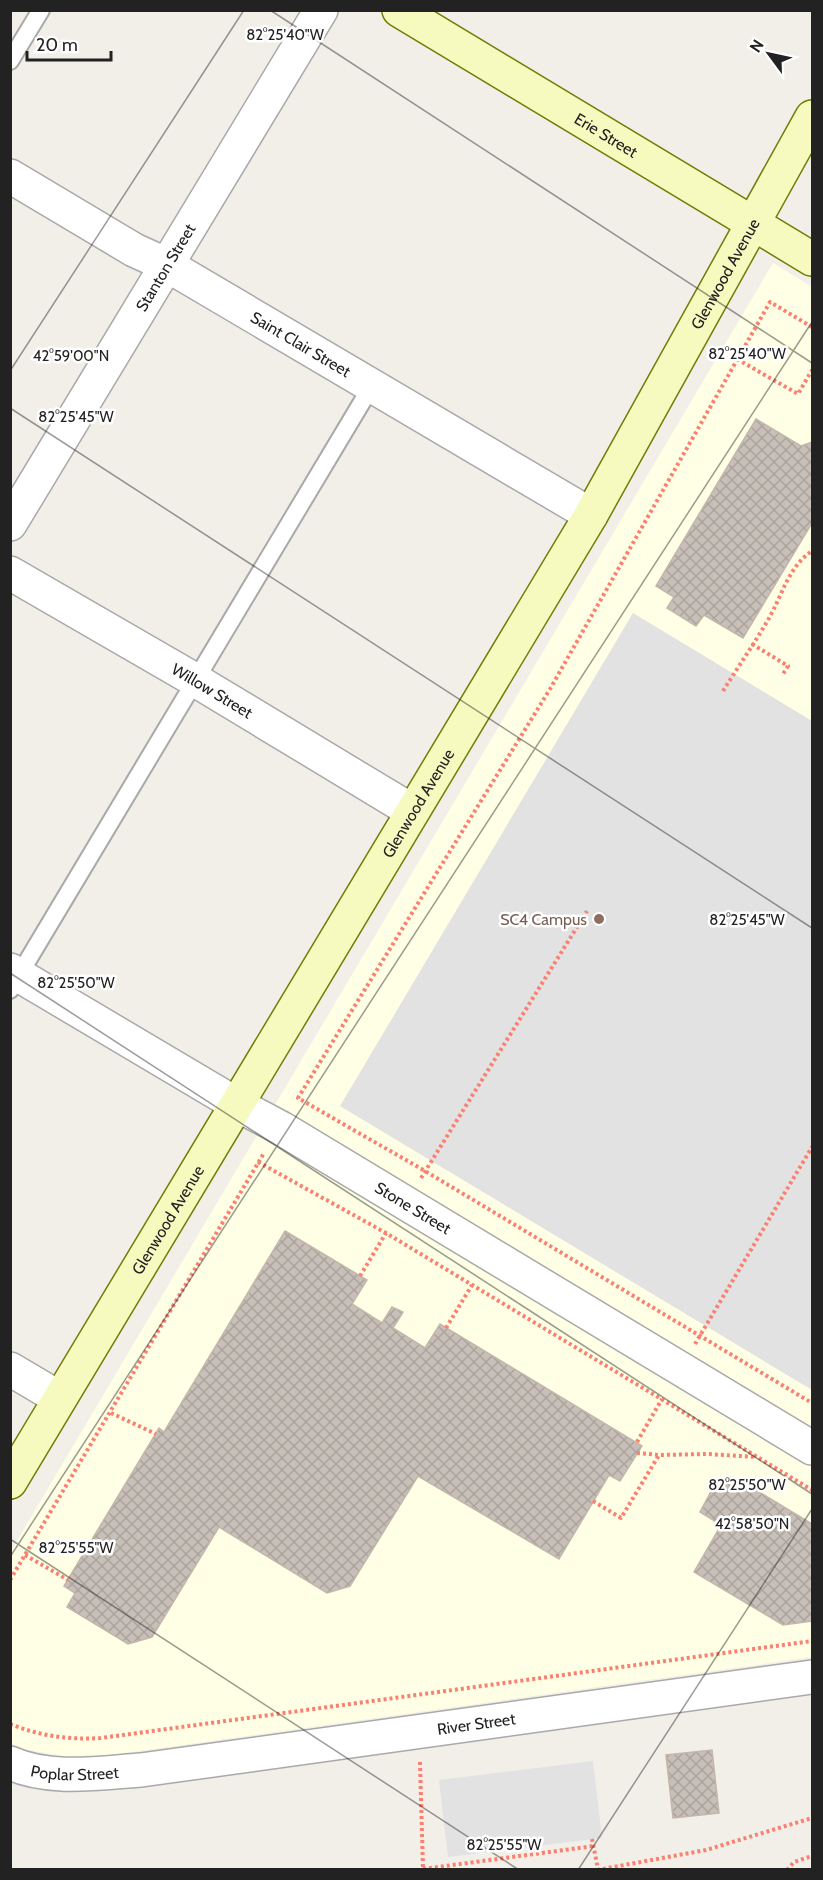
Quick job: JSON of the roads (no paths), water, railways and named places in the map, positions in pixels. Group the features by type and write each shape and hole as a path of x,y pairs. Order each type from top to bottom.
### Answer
{"street":[{"name":"Stanton Street","path":"10,524 321,10"},
{"name":"Erie Street","path":"399,10 813,259"},
{"name":"Glenwood Avenue","path":"10,1482 591,515 813,117"},
{"name":"Saint Clair Street","path":"10,176 134,250 167,265 591,515"},
{"name":"Willow Street","path":"10,573 195,680 412,811"},
{"name":"Stone Street","path":"13,978 281,1128 813,1448"},
{"path":"10,1369 59,1398"},
{"name":"River Street","path":"141,1770 813,1677"},
{"name":"Poplar Street","path":"10,1764 22,1768 72,1775 141,1770"}],"lane":[{"path":"10,61 41,10"},
{"path":"13,978 371,387"}],"place":[{"name":"SC4 Campus","path":"599,919"}]}
